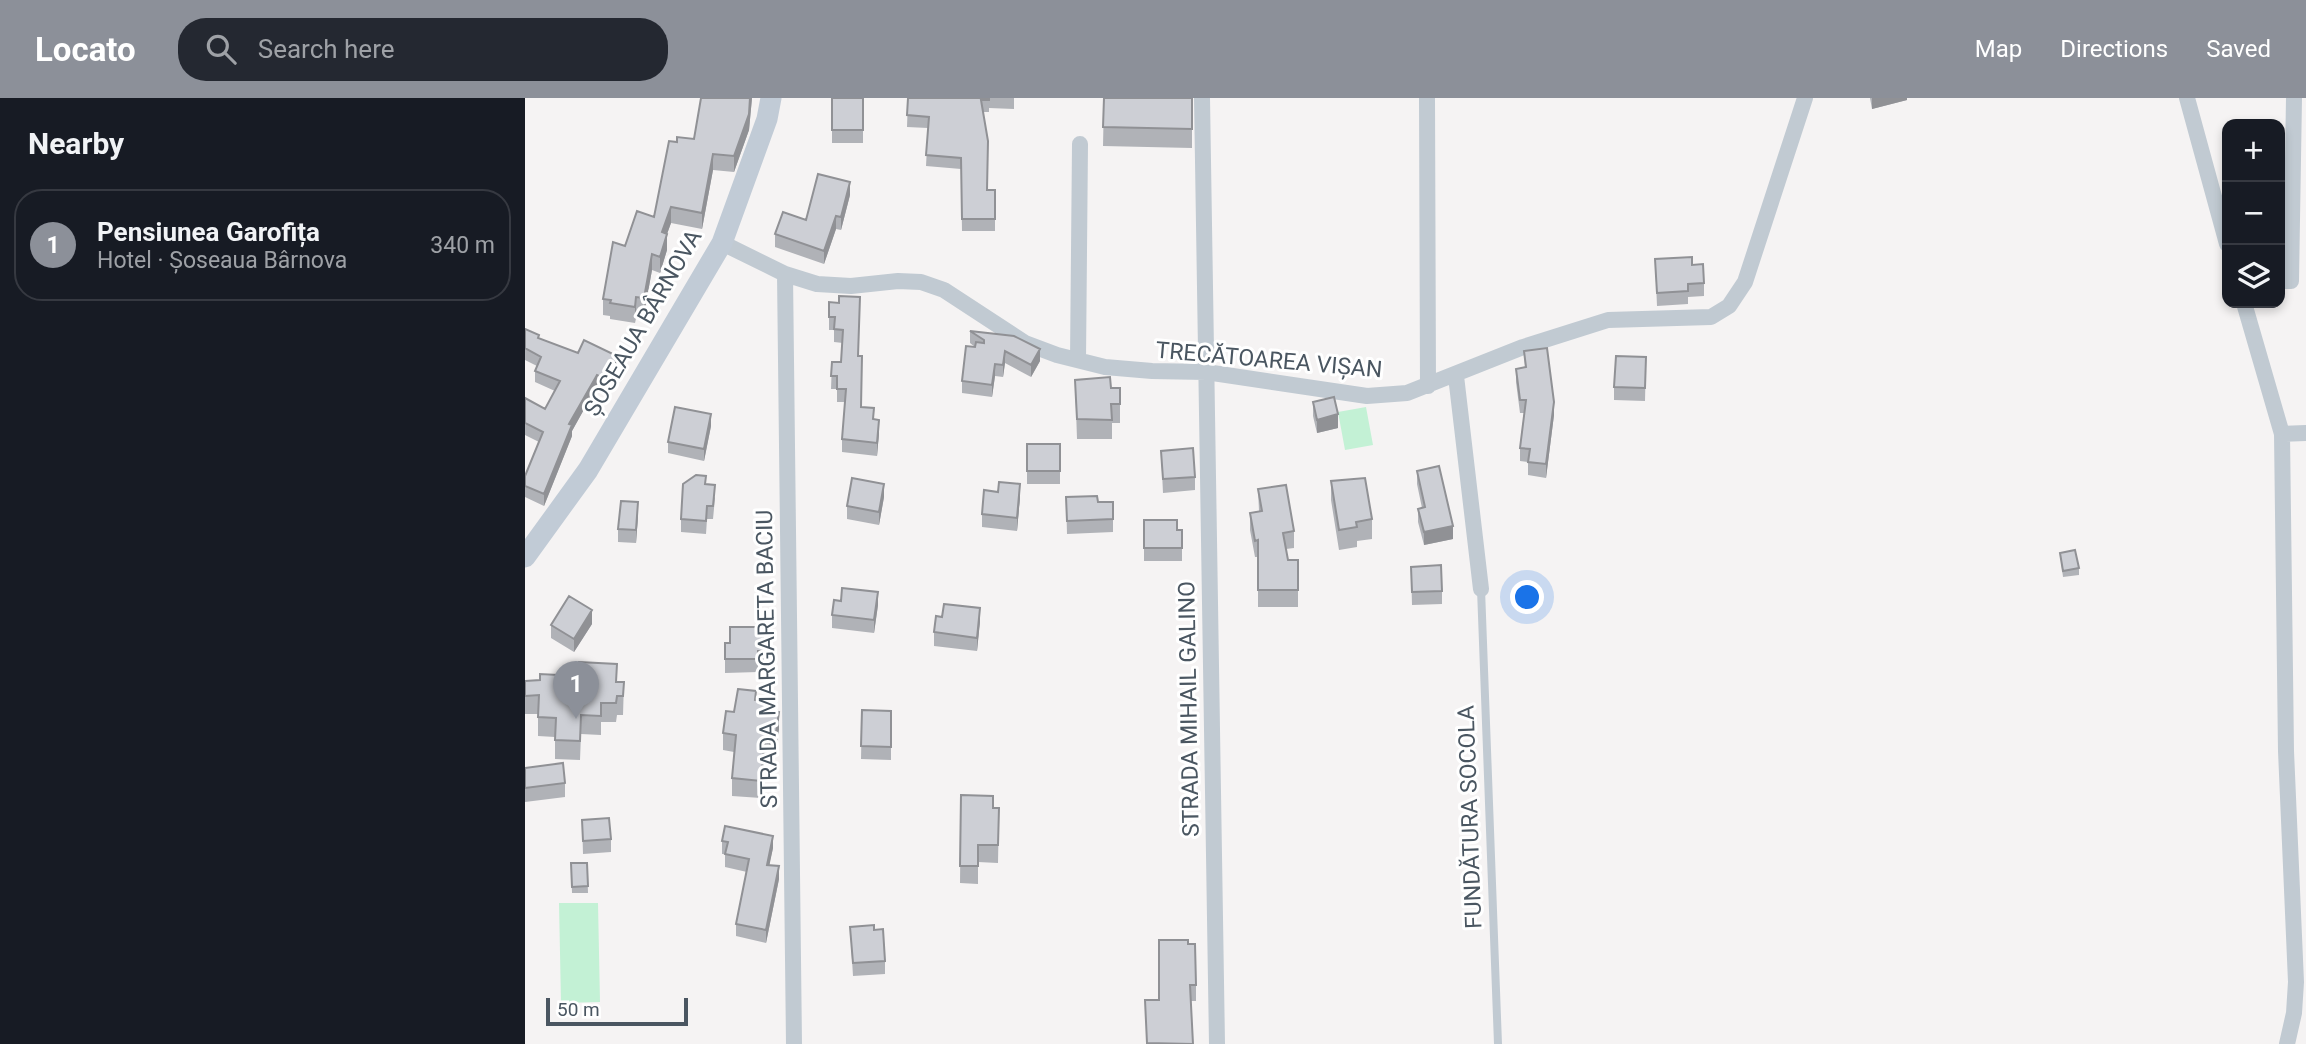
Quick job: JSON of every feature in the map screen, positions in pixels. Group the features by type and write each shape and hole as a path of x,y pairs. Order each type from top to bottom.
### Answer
{"main road":[{"name":"ȘOSEAUA BÂRNOVA","path":"525,557 588,470 722,243 767,118 771,98"}],"street":[{"name":"STRADA MIHAIL GALINO","path":"1202,98 1217,1044"},
{"path":"1427,98 1427,386"},
{"name":"TRECĂTOAREA VIȘAN","path":"722,243 785,274 817,284 851,286 898,281 921,282 944,290 1025,344 1105,367 1206,372 1367,396 1407,393 1456,376 1523,347 1608,320 1711,317 1729,306 1745,282 1805,98"},
{"path":"2187,98 2222,226"},
{"path":"2285,281 2291,281 2294,98"},
{"path":"1078,360 1080,145"},
{"name":"STRADA MARGARETA BACIU","path":"785,274 794,1044"},
{"path":"2245,308 2282,434 2286,751 2296,982 2294,1013 2287,1044"},
{"path":"1456,376 1481,589"},
{"path":"2282,434 2306,433"}],"lane":[{"name":"FUNDĂTURA SOCOLA","path":"1481,589 1498,1044"}],"green space":[{"path":"1366,407 1373,445 1345,450 1338,412"},
{"path":"559,903 598,903 600,1002 561,1003"}],"building":[{"path":"701,98 750,98 749,114 734,156 713,154 702,213 671,207 662,232 667,234 660,257 652,254 644,298 636,297 635,307 610,303 611,300 603,299 613,242 625,246 637,211 654,217 669,141 677,142 677,137 694,139"},
{"path":"832,98 863,98 863,130 832,130"},
{"path":"908,98 989,98 981,100 988,141 987,190 995,190 995,219 962,219 961,158 926,155 929,117 907,115"},
{"path":"1104,98 1192,98 1192,129 1103,127"},
{"path":"818,174 850,182 841,217 836,216 824,251 775,234 783,212 806,220"},
{"path":"1692,257 1692,265 1703,264 1704,283 1688,284 1688,291 1657,293 1655,259"},
{"path":"839,296 860,297 858,356 862,356 861,407 874,408 873,419 879,420 877,443 842,439 846,389 837,389 837,376 831,376 832,362 841,362 843,330 834,329 835,317 829,317 829,302 839,303"},
{"path":"525,329 539,335 538,338 578,353 584,340 617,356 606,379 597,375 569,424 572,425 544,494 525,486 525,476 543,432 525,423 525,398 545,409 560,381 535,371 541,357 525,348"},
{"path":"970,331 1014,336 1040,349 1031,365 1005,351 1003,365 995,364 992,385 962,381 966,346 975,347 976,342 984,343 984,340"},
{"path":"1547,348 1554,402 1546,464 1528,462 1530,449 1520,448 1526,400 1520,400 1516,369 1526,367 1524,351"},
{"path":"1616,356 1646,357 1645,388 1614,387"},
{"path":"1110,377 1111,388 1120,388 1120,404 1111,404 1112,420 1077,419 1075,380"},
{"path":"1334,397 1338,414 1317,420 1313,402"},
{"path":"675,407 711,414 704,449 668,442"},
{"path":"1027,444 1060,444 1060,471 1027,471"},
{"path":"1193,448 1195,477 1163,479 1161,451"},
{"path":"1439,466 1453,526 1424,532 1418,509 1425,507 1417,471"},
{"path":"696,475 706,476 705,484 715,485 713,506 707,506 706,521 681,519 683,484"},
{"path":"852,478 884,484 879,512 847,506"},
{"path":"1365,478 1372,519 1356,522 1357,527 1339,530 1331,481"},
{"path":"999,482 1020,484 1017,518 982,514 984,490 998,492"},
{"path":"1286,485 1294,531 1283,533 1288,560 1298,560 1298,590 1258,590 1258,540 1255,541 1250,513 1262,511 1258,489"},
{"path":"1097,496 1098,502 1113,502 1113,519 1067,521 1066,497"},
{"path":"621,501 638,502 636,530 618,529"},
{"path":"1144,520 1177,520 1177,530 1182,530 1182,548 1144,548"},
{"path":"2075,550 2079,568 2063,571 2060,553"},
{"path":"1441,565 1442,591 1412,592 1411,567"},
{"path":"842,588 878,592 874,620 832,615 834,600 841,601"},
{"path":"569,596 592,610 574,639 551,625"},
{"path":"944,604 980,608 977,638 934,632 936,616 942,617"},
{"path":"730,627 764,627 764,651 758,651 758,659 725,659 725,643 730,643"},
{"path":"579,662 617,664 616,682 624,682 623,696 617,696 616,703 601,703 601,716 581,715 580,741 555,740 556,718 538,717 539,695 525,696 525,681 540,680 540,674 578,676"},
{"path":"738,689 756,691 755,700 770,702 769,710 779,712 776,733 770,732 769,739 765,739 761,781 732,778 736,735 723,733 726,711 734,712"},
{"path":"862,710 891,711 891,747 861,746"},
{"path":"563,763 565,783 525,788 525,768"},
{"path":"961,795 993,796 993,808 999,808 998,845 978,845 978,866 960,866"},
{"path":"609,818 611,839 583,841 582,820"},
{"path":"725,826 773,836 767,865 779,866 766,930 736,924 749,859 725,854 728,842 722,841"},
{"path":"571,863 587,863 588,886 572,887"},
{"path":"874,925 874,930 883,929 885,961 853,963 850,927"},
{"path":"1159,940 1188,940 1188,944 1195,944 1196,985 1190,985 1193,1044 1147,1043 1145,1000 1159,1000"}],"place":[{"name":"Pensiunea Garofița","path":"576,719"}]}
